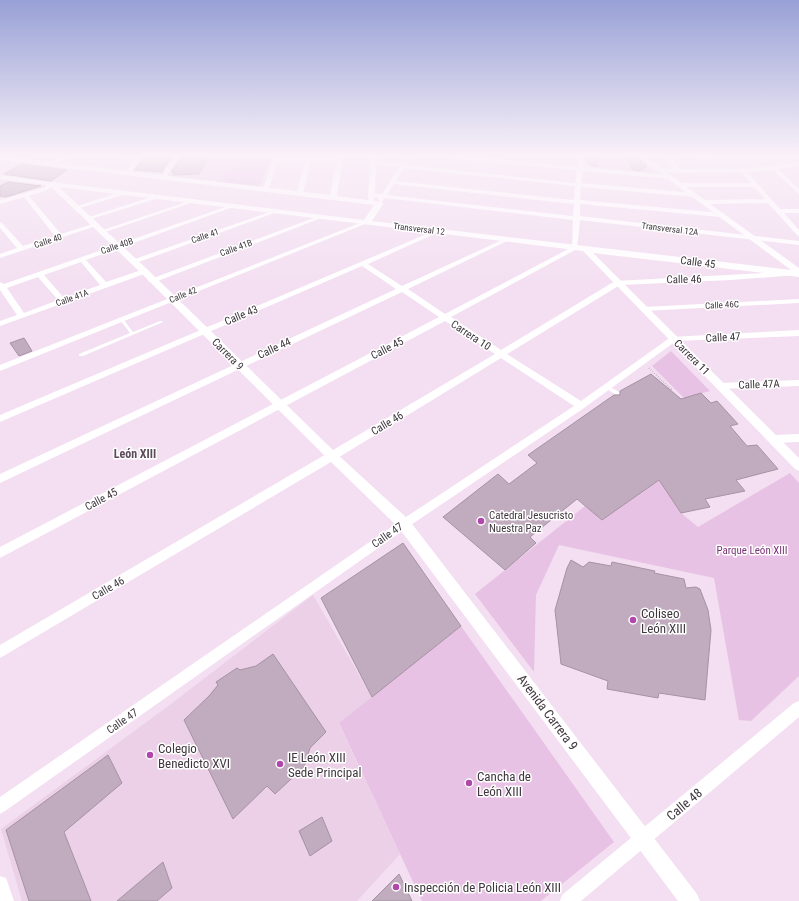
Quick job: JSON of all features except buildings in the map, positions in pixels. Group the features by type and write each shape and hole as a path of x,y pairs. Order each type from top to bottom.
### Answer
{"street":[{"path":"0,198 7,200"},
{"path":"0,202 14,198"},
{"path":"28,198 60,237"},
{"name":"Carrera 9","path":"67,198 103,231 332,456 404,524"},
{"path":"77,207 107,198"},
{"path":"89,218 154,198"},
{"name":"Transversal 12","path":"167,198 580,249"},
{"name":"Transversal 12A","path":"347,198 374,200 379,198"},
{"path":"367,222 374,200 379,198"},
{"name":"Transversal 12A","path":"402,198 799,243"},
{"path":"559,198 577,202 721,215 740,223 768,240 799,263"},
{"path":"577,198 576,218 580,249"},
{"path":"698,198 798,273"},
{"path":"766,198 799,234"},
{"path":"103,231 194,201"},
{"path":"703,202 769,201"},
{"name":"Calle 40B","path":"1,286 40,274 233,206"},
{"name":"Calle 41","path":"133,262 277,211"},
{"path":"779,211 799,211"},
{"name":"Calle 41B","path":"152,280 321,217"},
{"name":"Calle 42","path":"0,368 367,222"},
{"path":"0,224 22,249"},
{"name":"Calle 40","path":"0,256 96,225"},
{"name":"Calle 43","path":"0,419 438,231"},
{"name":"Calle 44","path":"0,479 506,240"},
{"name":"Calle 45","path":"0,553 279,404 580,249 798,273"},
{"name":"Carrera 11","path":"580,249 618,283 799,466"},
{"path":"82,259 104,286"},
{"name":"Carrera 10","path":"362,264 581,406"},
{"name":"Calle 41A","path":"0,324 144,271"},
{"name":"Calle 46","path":"0,652 502,355 618,283 731,278 798,273"},
{"path":"40,274 63,301"},
{"path":"1,286 22,316"},
{"name":"Calle 46C","path":"644,309 799,301"},
{"name":"Calle 47","path":"0,806 404,524 581,406 642,361 674,340 799,333"},
{"name":"Calle 47A","path":"720,386 799,383"},
{"path":"773,439 799,438"},
{"name":"Avenida Carrera 9","path":"404,524 690,901"},
{"name":"Calle 48","path":"568,901 799,708"},
{"path":"0,884 6,901"}],"lane":[{"path":"122,320 132,334"},
{"path":"81,355 161,322"},
{"path":"607,387 617,393"}],"path":[{"path":"642,361 671,389 669,389"}],"shaded area":[{"name":"IE León XIII Sede Principal","path":"313,595 372,697 339,724 400,854 357,901 22,901 1,829 171,704"}],"green space":[{"path":"671,351 710,391 684,398 652,366"},
{"name":"Parque León XIII","path":"790,473 799,483 799,676 751,721 739,720 714,578 559,545 536,595 534,672 475,594 585,506 602,520 659,480 681,513 698,527"},
{"name":"Cancha de León XIII","path":"461,626 614,842 541,901 422,901 339,723"}],"place":[{"name":"Catedral Jesucristo Nuestra Paz","path":"481,521"},
{"name":"Coliseo León XIII","path":"633,620"},
{"name":"Colegio Benedicto XVI","path":"150,755"},
{"name":"IE León XIII Sede Principal","path":"280,764"},
{"name":"Cancha de León XIII","path":"469,783"},
{"name":"Inspección de Policia León XIII","path":"396,887"}],"district":[{"name":"León XIII","path":"135,454"}]}
